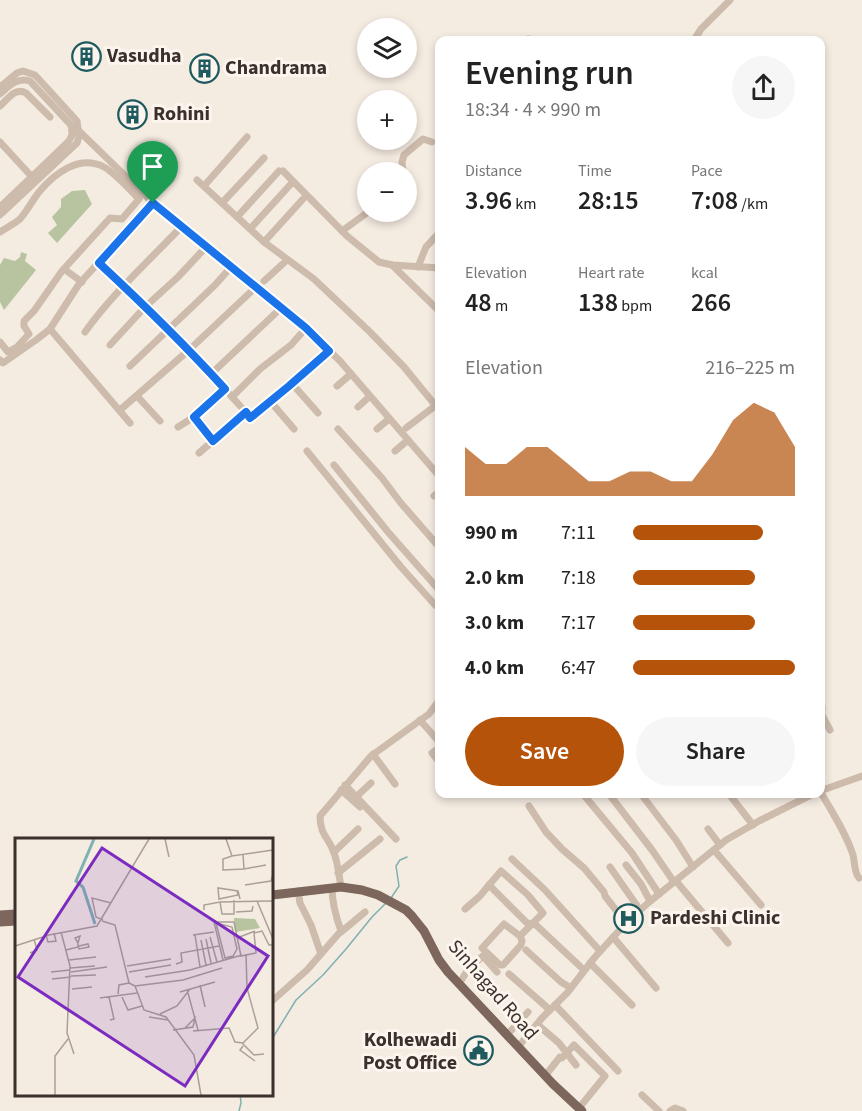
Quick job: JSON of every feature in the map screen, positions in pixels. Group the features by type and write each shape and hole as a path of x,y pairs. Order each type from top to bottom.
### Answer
{"main road":[{"name":"Sinhagad Road","path":"273,895 337,888 362,890 406,910 418,923 440,960 459,984 580,1110"},
{"path":"0,915 15,914"},
{"path":"0,922 15,921"}],"street":[{"path":"697,36 730,0"},
{"path":"0,87 17,73 23,71 35,75 77,121 75,131 69,141 33,179 3,205 0,215"},
{"path":"0,94 16,81 23,79 30,81 75,131 153,203 306,328 351,374 435,471"},
{"path":"0,106 14,93 22,90 50,117"},
{"path":"204,186 247,136"},
{"path":"402,162 404,155 423,139 432,142"},
{"path":"0,142 33,179"},
{"path":"222,203 264,158"},
{"path":"0,232 19,219 43,188 61,171 74,165 104,167 139,199 122,219 110,218 64,268 34,312 24,321 29,334 17,347 8,352 0,342"},
{"path":"237,217 281,171 342,231 379,261 392,265 435,268"},
{"path":"197,180 264,242 314,279 370,332 404,367 435,406"},
{"path":"250,229 290,185"},
{"path":"264,242 303,199"},
{"path":"0,360 3,363 50,328 82,282 153,203"},
{"path":"3,205 19,219"},
{"path":"342,231 357,220"},
{"path":"85,332 123,286 182,226"},
{"path":"418,267 426,247 435,237"},
{"path":"110,345 206,247"},
{"path":"264,281 287,260"},
{"path":"99,263 189,350 250,418 329,351"},
{"path":"392,265 435,308"},
{"path":"130,366 231,267"},
{"path":"64,268 82,282"},
{"path":"120,410 256,287"},
{"path":"211,374 281,308"},
{"path":"50,328 130,423"},
{"path":"232,397 260,369 291,345 306,328"},
{"path":"337,386 351,374"},
{"path":"289,386 294,387 318,413"},
{"path":"178,427 194,417 225,389"},
{"path":"137,396 160,421"},
{"path":"358,407 369,397"},
{"path":"270,401 294,429"},
{"path":"406,428 435,410"},
{"path":"199,453 246,412"},
{"path":"194,417 213,441"},
{"path":"377,429 389,419"},
{"path":"338,429 435,542"},
{"path":"395,451 408,440"},
{"path":"307,451 401,567 435,605"},
{"path":"334,465 406,554 435,586"},
{"path":"341,932 332,900 337,888 338,873 334,852 323,835 320,816 373,754 429,714 435,706"},
{"path":"420,720 435,739"},
{"path":"825,721 830,730"},
{"path":"373,754 395,784"},
{"path":"825,789 862,776"},
{"path":"356,797 371,783"},
{"path":"344,787 396,839"},
{"path":"344,787 360,807"},
{"path":"586,798 632,853 659,894"},
{"path":"612,798 675,882 728,943"},
{"path":"644,798 693,867"},
{"path":"732,798 753,825"},
{"path":"518,1047 571,988 600,951 650,901 726,840 805,798"},
{"path":"824,798 849,844 859,878"},
{"path":"529,806 546,832 584,868 626,923"},
{"path":"334,852 358,829"},
{"path":"708,830 717,847 761,905"},
{"path":"338,873 380,839"},
{"path":"513,859 600,951"},
{"path":"626,865 641,884 650,901"},
{"path":"610,867 640,910"},
{"path":"465,909 480,896 501,871 543,913 520,936"},
{"path":"489,885 527,923 536,925 584,970"},
{"path":"298,891 302,908 311,925 321,954"},
{"path":"273,1000 307,970 341,932 365,912"},
{"path":"504,924 520,936 521,945 503,965 500,965 482,948 504,924"},
{"path":"613,937 656,988"},
{"path":"526,950 561,982 571,988"},
{"path":"459,984 469,968 483,956 497,972"},
{"path":"590,963 632,1005"},
{"path":"509,974 553,1007 618,1071"},
{"path":"507,1035 528,1012"},
{"path":"538,1024 559,1043 576,1065"},
{"path":"545,1076 574,1045 605,1076 580,1110"},
{"path":"642,1095 659,1111"},
{"path":"670,1111 675,1108 683,1111"}],"green space":[{"path":"85,190 92,204 57,243 48,233 57,225 52,217 61,207 61,199 72,191"},
{"path":"21,252 27,254 25,261 36,270 4,310 0,302 0,265 4,258 15,261 20,257"}],"waterway":[{"path":"391,898 399,886 396,866 400,860 407,857"},
{"path":"273,1037 296,1000 323,975 385,904"},
{"path":"239,1111 240,1096"}],"place":[{"name":"Vasudha","path":"86,56"},
{"name":"Chandrama","path":"204,68"},
{"name":"Rohini","path":"132,114"},
{"name":"Pardeshi Clinic","path":"629,918"},
{"name":"Kolhewadi Post Office","path":"478,1051"}],"route":[{"path":"153,203 306,328 329,351 250,418 246,412 213,441 194,417 225,389 197,358 99,263 153,203"}]}
